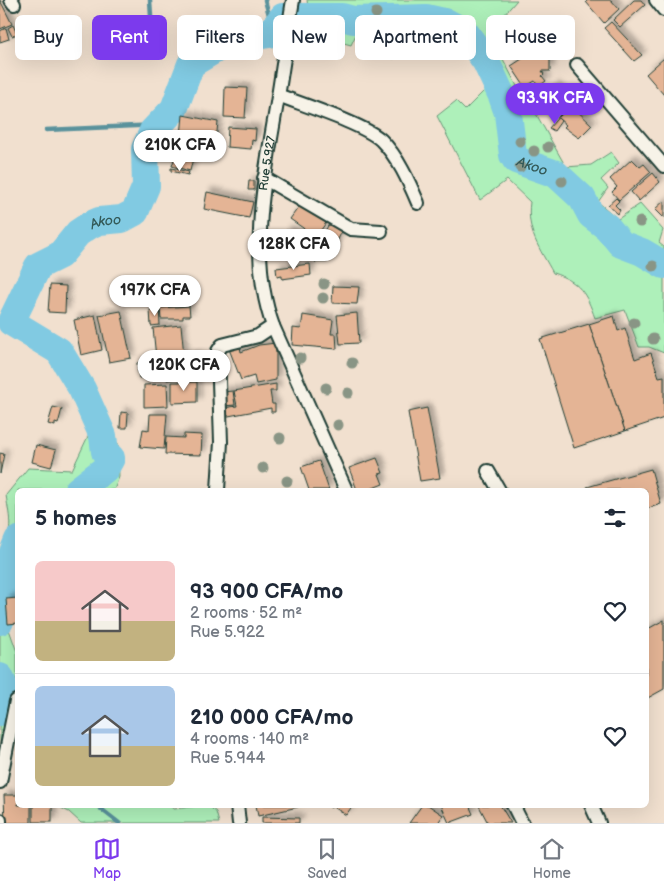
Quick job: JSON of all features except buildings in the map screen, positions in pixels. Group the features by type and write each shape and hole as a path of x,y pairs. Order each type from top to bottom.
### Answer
{"street":[{"name":"Rue 5.927","path":"293,0 264,178 259,262 268,312 273,326 345,488"},
{"path":"656,0 664,10"},
{"path":"577,64 664,166"},
{"path":"278,95 360,128 380,140 406,175 418,204"},
{"path":"264,178 351,229 382,231"},
{"path":"218,488 222,442 218,351 222,345 258,336 273,326"},
{"path":"488,471 498,488"},
{"path":"0,782 15,705"},
{"path":"237,808 239,823"},
{"path":"514,808 522,823"},
{"path":"592,808 599,823"}],"green space":[{"path":"307,0 517,0 504,15 486,15 486,60 503,60 521,94 533,89 537,98 530,103 566,167 591,165 611,152 619,163 601,180 608,188 598,202 618,219 640,204 663,230 659,243 664,247 664,353 649,347 639,347 625,310 595,318 581,290 570,280 553,273 532,231 529,212 530,202 507,180 480,200 437,116 456,101 465,110 490,85 469,60 476,60 476,15 355,15 355,37 351,45 345,43 345,15 309,15"},
{"path":"89,434 118,443 119,477 115,488 15,488 15,567 4,601 6,621 15,646 15,683 10,697 6,732 0,745 0,554 10,525 6,495 28,468 72,470"},
{"path":"61,808 211,808 216,812 219,823 81,823 69,812"}],"waterway":[{"path":"150,0 151,15"},
{"path":"265,0 270,19 273,22"},
{"name":"Akoo","path":"81,488 105,469 111,458 105,452 103,436 82,389 59,351 11,322 38,266 60,255 78,233 90,225 99,221 122,219 135,212 146,186 145,149 153,131 174,109 191,64 231,40 269,34 283,17 342,17 353,20 426,18 448,23 465,32 486,62 502,96 508,113 513,155 516,160 556,174 582,198 591,215 607,227 621,244 642,252 664,265"},
{"path":"46,130 158,125"},
{"name":"Akoo","path":"0,621 3,584 15,548"},
{"name":"Akoo","path":"0,677 6,699 0,712"},
{"path":"101,808 119,823"}]}
